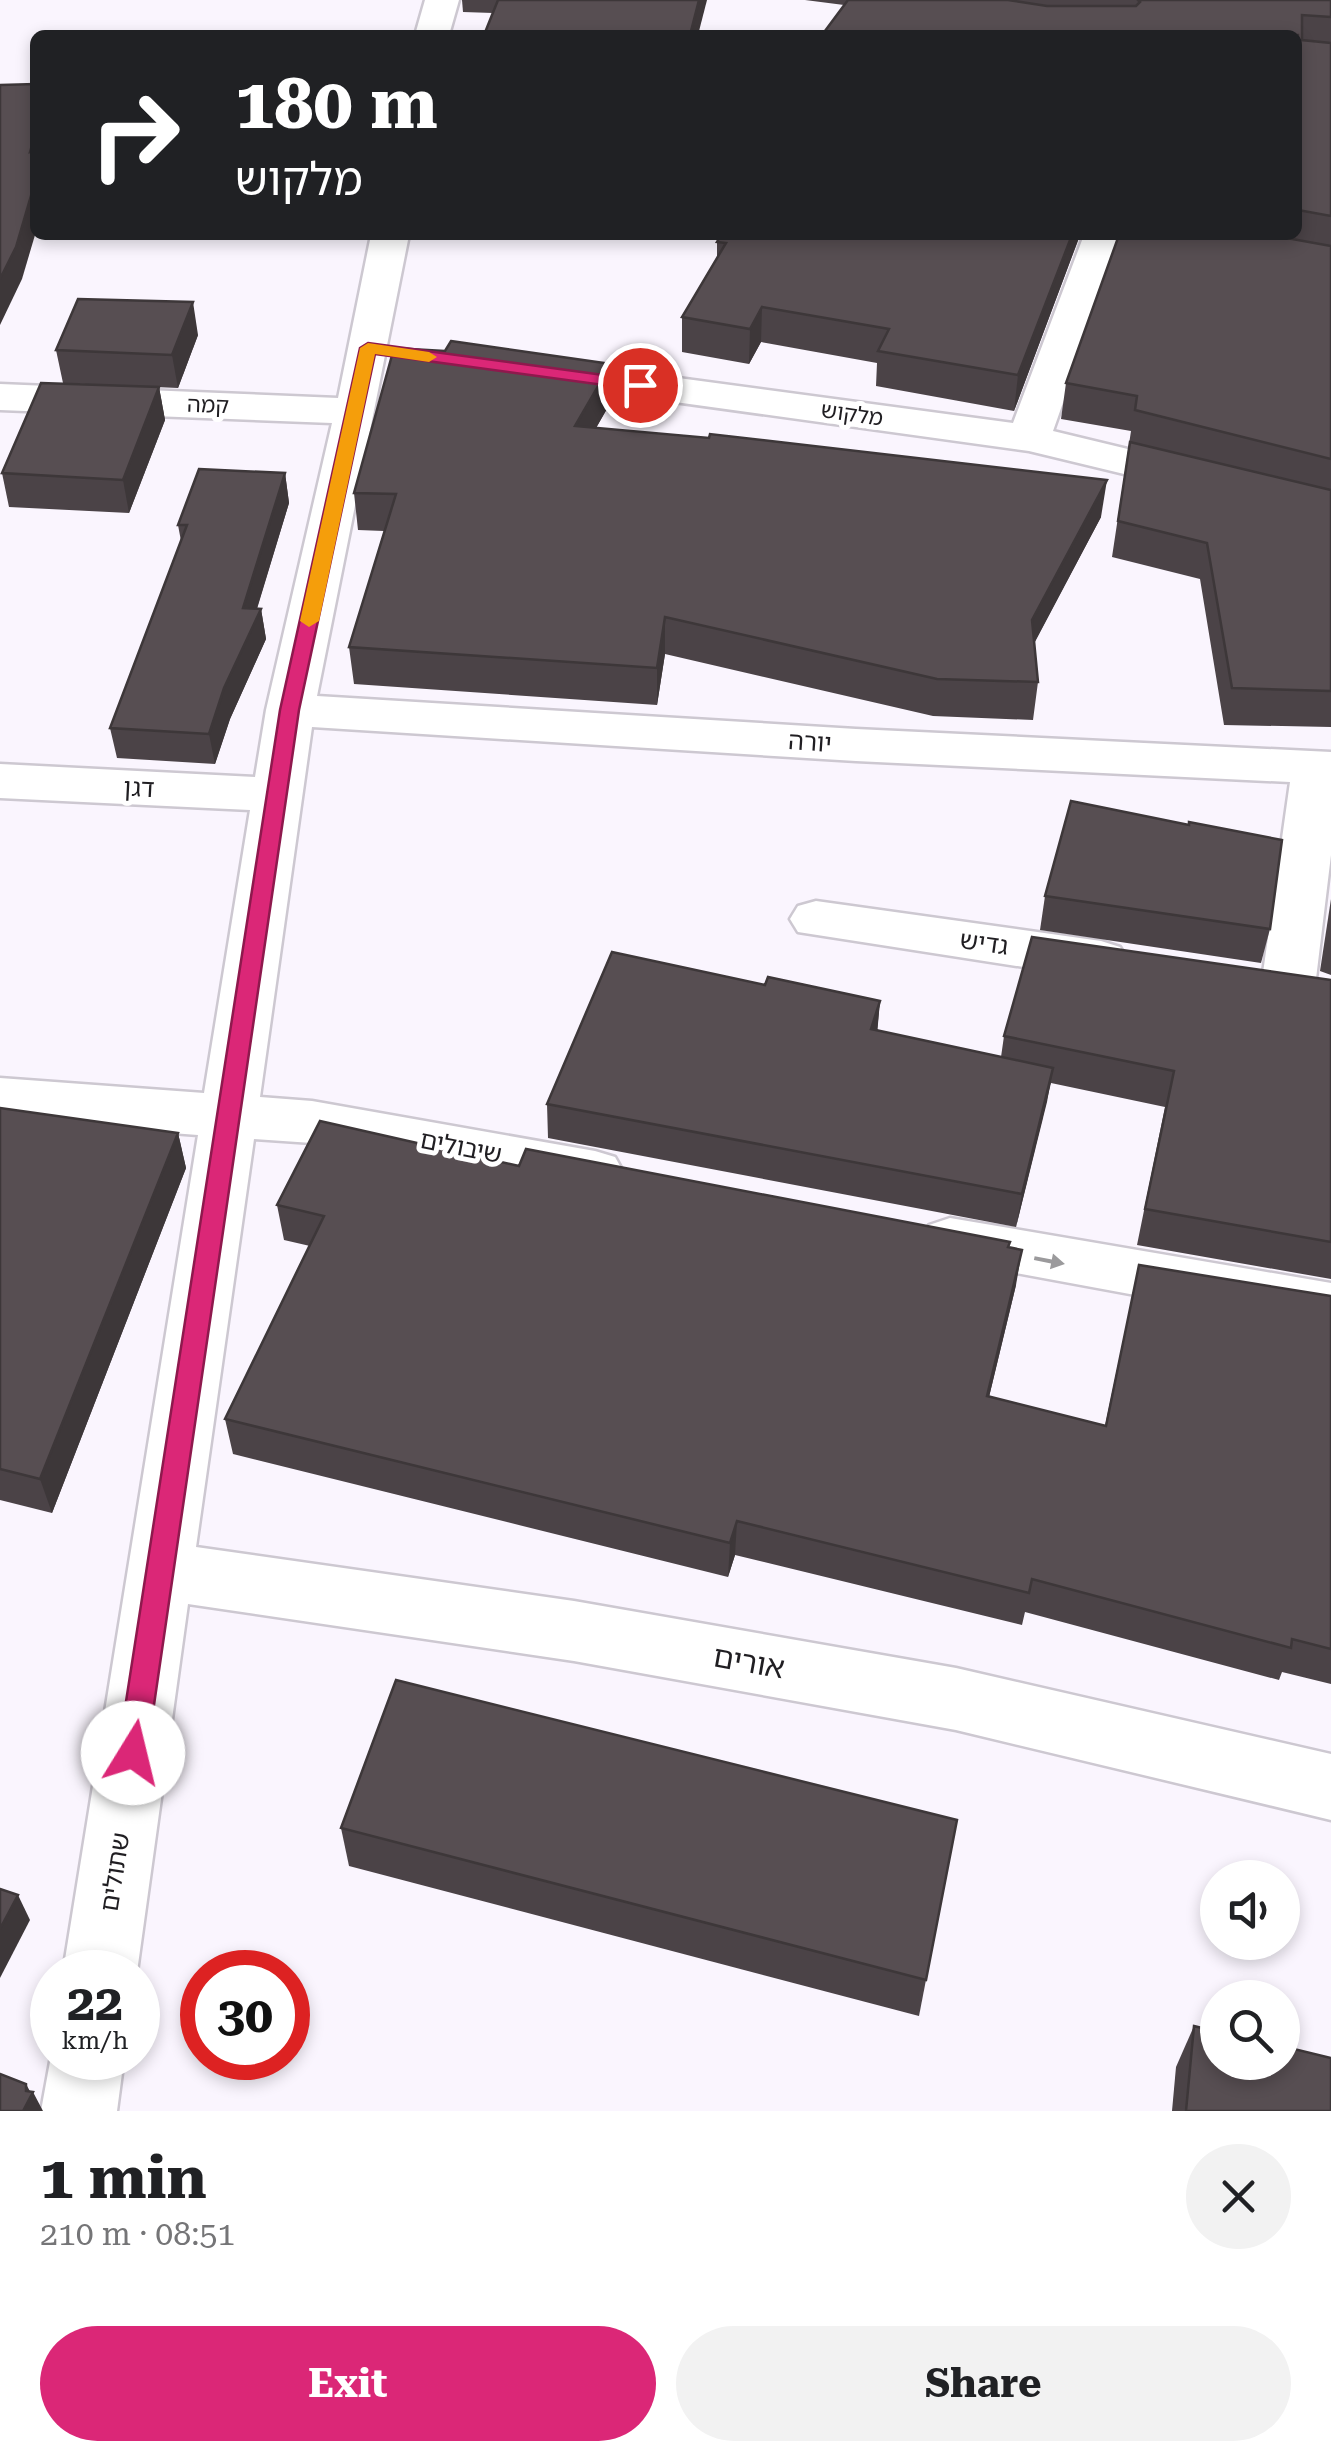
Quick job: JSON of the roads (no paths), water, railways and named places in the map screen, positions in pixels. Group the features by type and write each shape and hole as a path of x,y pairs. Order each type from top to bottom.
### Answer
{"street":[{"path":"433,30 442,0"},
{"name":"שתולים","path":"103,1950 290,710 356,411 387,351 390,240"},
{"path":"1029,438 1101,240"},
{"name":"מלקוש","path":"504,367 1029,438 1331,512"},
{"name":"קמה","path":"0,396 356,411"},
{"name":"יורה","path":"290,710 1324,768"},
{"path":"1289,988 1324,768"},
{"name":"דגן","path":"0,781 279,795"},
{"name":"גדיש","path":"816,919 1150,967"},
{"name":"שיבולים","path":"0,1098 312,1122 655,1184"},
{"path":"904,1232 1331,1308"},
{"name":"אורים","path":"160,1571 574,1631 956,1700 1331,1787"},
{"path":"79,2111 84,2080"}]}
